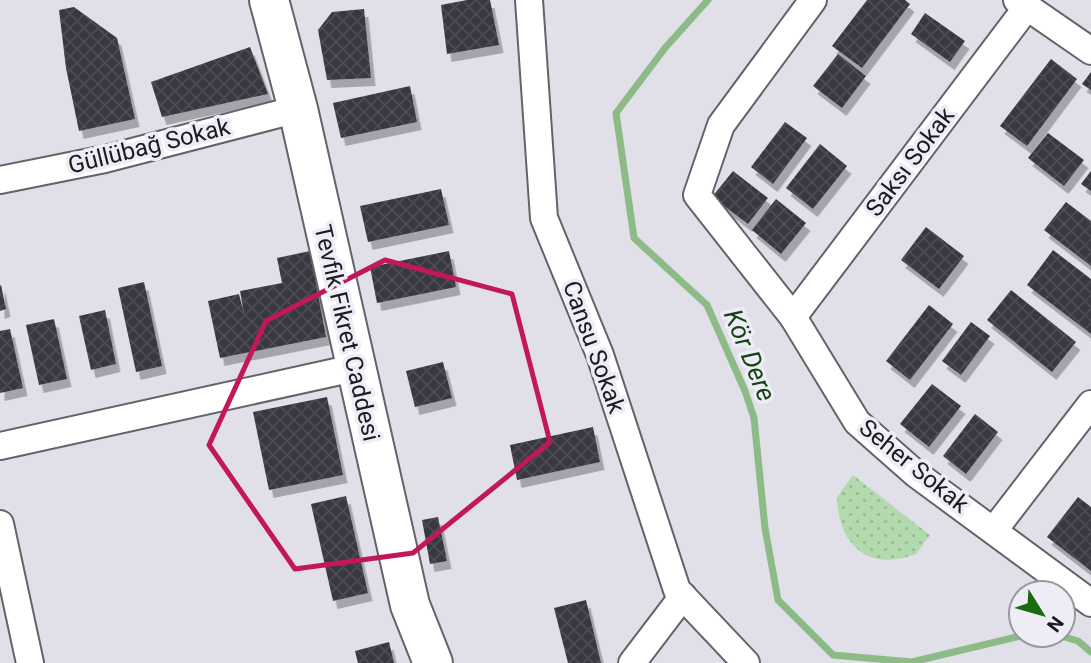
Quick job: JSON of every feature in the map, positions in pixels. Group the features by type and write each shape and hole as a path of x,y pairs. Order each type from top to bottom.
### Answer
{"street":[{"name":"Tevfik Fikret Caddesi","path":"269,0 298,110 354,368 410,605 433,663"},
{"name":"Cansu Sokak","path":"529,0 544,218 600,355 677,590 746,663"},
{"name":"Seher Sokak","path":"813,0 721,125 697,195 793,317 857,422 916,474 1091,603"},
{"path":"1022,4 1091,51"},
{"name":"Saksı Sokak","path":"793,317 1022,4"},
{"name":"Güllübağ Sokak","path":"0,180 105,159 298,110"},
{"path":"0,446 354,368"},
{"path":"994,530 1091,404"},
{"path":"0,524 30,663"},
{"path":"632,663 683,596"}],"highlighted area":[{"path":"385,260 512,294 550,442 413,553 295,569 209,445 266,321"}],"green space":[{"path":"853,475 930,535 916,554 884,560 859,551 850,541 843,529 837,497"}],"building":[{"path":"467,0 490,0 499,45 447,54 441,5"},
{"path":"867,0 905,0 910,4 862,68 832,46"},
{"path":"74,7 117,38 135,119 79,131 66,68 59,10"},
{"path":"364,9 371,78 327,80 318,30 332,12"},
{"path":"925,13 965,41 950,62 911,34"},
{"path":"250,47 268,94 162,117 151,82"},
{"path":"838,54 866,76 842,108 813,86"},
{"path":"1051,59 1077,79 1027,146 1000,126"},
{"path":"1091,72 1091,90 1082,84"},
{"path":"410,86 417,122 341,138 333,103"},
{"path":"785,122 807,138 773,184 751,167"},
{"path":"1048,133 1084,160 1064,186 1028,158"},
{"path":"820,144 847,166 813,209 786,188"},
{"path":"733,171 768,198 748,224 712,197"},
{"path":"1091,171 1091,191 1081,184"},
{"path":"441,189 449,225 368,242 360,206"},
{"path":"776,199 806,223 781,254 752,230"},
{"path":"1066,202 1091,221 1091,266 1044,230"},
{"path":"926,227 964,256 939,289 901,260"},
{"path":"1053,250 1091,279 1091,334 1027,285"},
{"path":"310,251 326,337 220,358 208,301 239,294 244,314 240,291 282,283 277,258"},
{"path":"449,251 456,287 377,303 370,267"},
{"path":"144,282 162,366 136,372 118,288"},
{"path":"0,286 6,309 0,311"},
{"path":"1011,290 1076,342 1052,372 987,320"},
{"path":"929,305 953,324 910,380 886,361"},
{"path":"105,310 116,364 91,370 79,316"},
{"path":"54,319 67,379 39,385 26,325"},
{"path":"971,322 990,336 961,375 942,361"},
{"path":"10,329 23,388 0,393 0,331"},
{"path":"443,362 452,398 415,407 406,371"},
{"path":"932,384 961,406 929,447 900,424"},
{"path":"327,397 343,475 269,490 253,412"},
{"path":"975,414 998,432 966,474 943,456"},
{"path":"593,427 600,462 517,480 510,445"},
{"path":"346,496 368,593 333,601 311,504"},
{"path":"1078,497 1091,507 1091,571 1047,537"},
{"path":"438,517 447,561 430,564 422,520"},
{"path":"586,600 601,663 568,663 554,608"},
{"path":"389,642 394,663 358,663 355,651"}],"waterway":[{"name":"Kör Dere","path":"708,0 665,48 616,113 634,238 707,305 754,418 765,528 778,600 833,655 912,662 1007,639"},
{"name":"Kör Dere","path":"1077,641 1091,652"}]}
